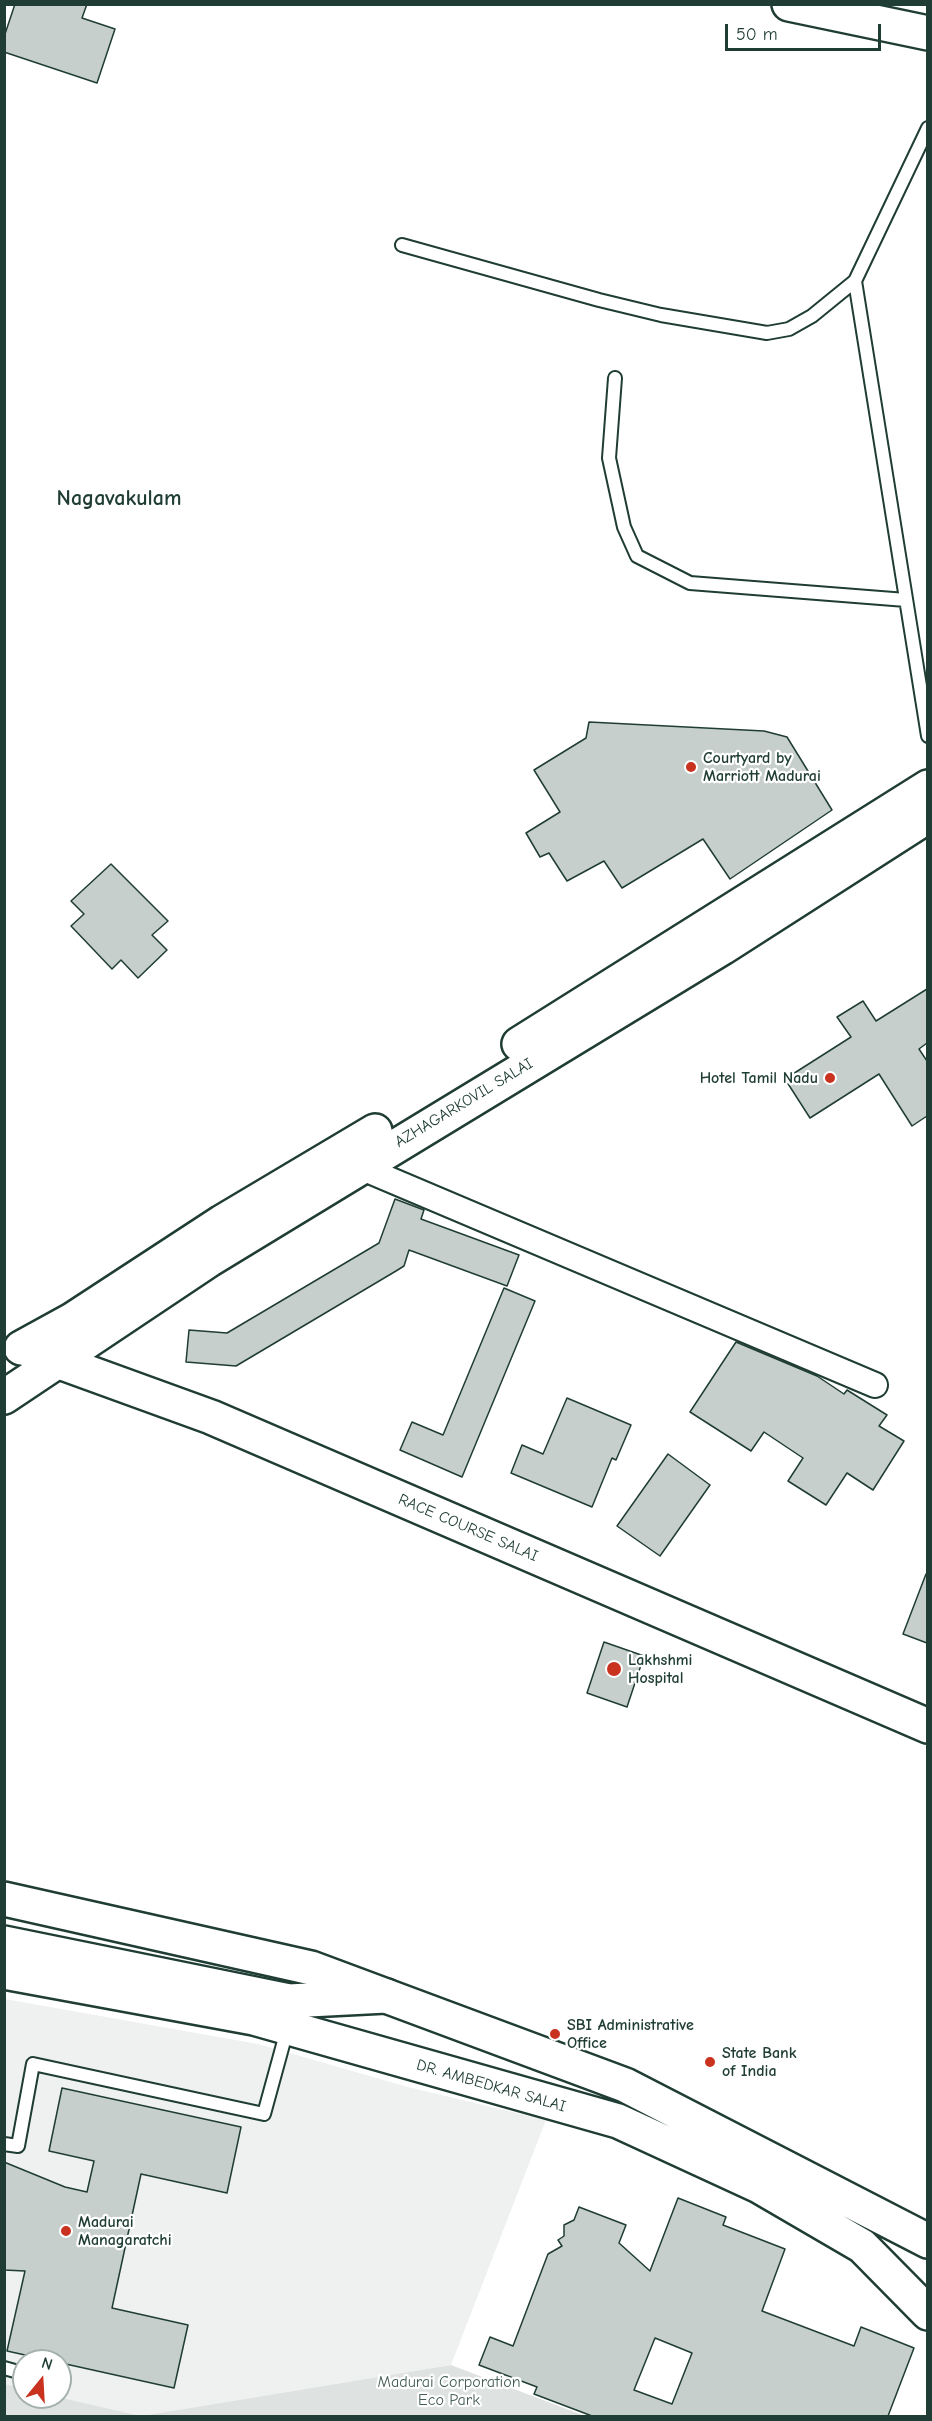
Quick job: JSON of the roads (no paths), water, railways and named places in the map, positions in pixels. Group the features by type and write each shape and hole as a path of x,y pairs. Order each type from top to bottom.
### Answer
{"main road":[{"path":"790,5 927,33"},
{"name":"AZHAGARKOVIL SALAI","path":"13,1343 72,1320 222,1222 512,1048 927,787"},
{"name":"AZHAGARKOVIL SALAI","path":"9,1394 209,1260 722,948 927,816"},
{"path":"9,1394 13,1343"},
{"name":"RACE COURSE SALAI","path":"13,1343 55,1363 210,1417 927,1726"},
{"path":"4,1899 311,1968 625,2085 927,2241"},
{"path":"4,1943 289,2001 386,1996"},
{"name":"DR. AMBEDKAR SALAI","path":"4,1971 254,2018 618,2121 759,2186 862,2246 927,2313"}],"street":[{"path":"360,1167 875,1385"}],"lane":[{"path":"402,246 661,315 767,333 789,329 812,316 855,281 927,128"},
{"path":"855,281 927,736"},
{"path":"615,378 609,458 624,527 637,556 690,583 906,600"},
{"path":"4,2144 18,2146 33,2064 264,2114 287,2028"}],"place":[{"name":"Courtyard by Marriott Madurai","path":"691,767"},
{"name":"Hotel Tamil Nadu","path":"830,1078"},
{"name":"Lakhshmi Hospital","path":"614,1669"},
{"name":"SBI Administrative Office","path":"555,2034"},
{"name":"State Bank of India","path":"710,2062"},
{"name":"Madurai Managaratchi","path":"66,2231"}],"district":[{"name":"Nagavakulam","path":"119,499"}],"park label":[{"name":"Madurai Corporation Eco Park","path":"449,2391"}]}
